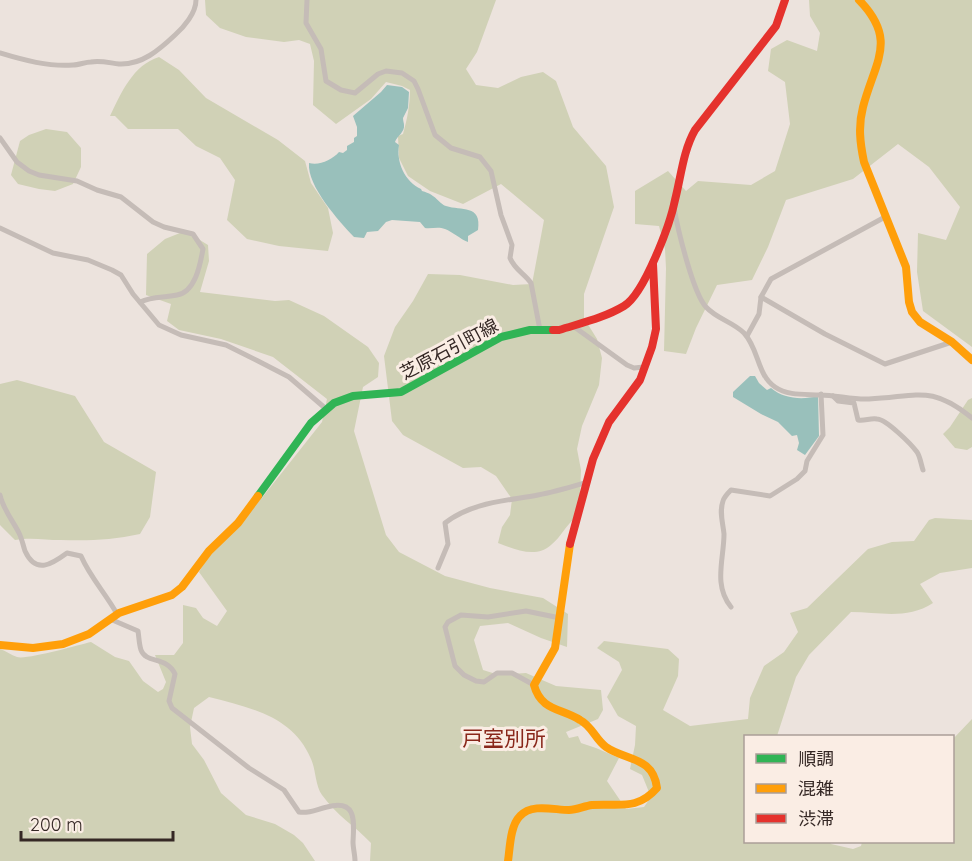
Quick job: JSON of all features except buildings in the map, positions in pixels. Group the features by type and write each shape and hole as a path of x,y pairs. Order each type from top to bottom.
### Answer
{"street":[{"path":"0,53 60,66 93,61 117,64 136,61 154,54 178,32 189,20 196,0"},
{"path":"307,0 306,23 321,49 327,81 341,90 355,93 378,74 391,71 408,76 418,88 435,135 451,148 476,155 486,163 512,245 510,258 518,272 528,278 531,283 540,330"},
{"name":"芝原石引町線","path":"0,645 34,649 55,646 86,636 117,614 173,595 182,589 193,570 210,549 233,529 311,423 325,408 342,397 356,394 384,395 401,392 501,337 516,332 559,330 607,315 627,305 641,288 674,207 688,143 695,130 776,26 785,0"},
{"path":"859,0 872,12 882,37 882,48 865,99 860,128 862,154 885,217 901,248 907,272 910,309 918,322 953,342 972,360"},
{"path":"0,138 17,162 28,171 77,181 121,197 153,222 164,227 187,231 197,238 203,249 191,287 184,293 151,297 140,302"},
{"path":"674,207 676,223 701,301 707,308 736,326 747,336 771,384 784,392 801,395 821,394 867,399 909,394 939,397 972,418"},
{"path":"747,336 759,314 761,297 771,279 885,217"},
{"path":"0,228 52,253 102,264 121,275 159,325 181,335 226,345 289,377 325,408"},
{"path":"508,861 515,823 521,814 545,806 569,810 588,805 624,807 648,796 657,788 657,782 652,773 643,763 627,754 610,749 587,724 550,707 537,697 534,685 555,648 572,534 593,459 609,422 635,388 652,347 656,329 652,263"},
{"path":"761,297 825,334 885,364 953,342"},
{"path":"573,326 627,365 644,368"},
{"path":"731,607 721,587 720,577 724,537 721,513 723,500 731,490 770,496 797,479 805,471 807,461 823,435 821,394"},
{"path":"832,395 838,401 854,404 858,420 866,421 877,418 894,429 917,452 923,470"},
{"path":"438,568 448,544 445,524 461,512 495,502 588,482"},
{"path":"0,495 5,510 21,535 26,552 32,561 46,566 67,553 81,556 117,614"},
{"path":"534,685 512,673 497,673 484,682 464,675 455,666 445,627 448,622 461,615 488,617 526,611 560,618"},
{"path":"110,620 138,631 141,651 145,656 170,665 175,674 169,701 172,708 249,768 284,790 299,812 305,813 336,805 346,807 351,811 354,821 355,861"}],"green space":[{"path":"205,0 496,0 477,52 466,69 476,85 498,88 521,77 543,72 556,81 573,127 606,166 614,207 584,294 584,318 597,339 602,358 599,385 582,426 577,449 581,470 576,517 555,542 545,549 525,552 498,543 502,527 510,515 512,499 496,476 481,467 463,468 403,435 392,421 384,356 395,327 428,274 460,275 513,285 532,284 544,220 501,184 463,204 430,191 408,176 399,158 398,136 403,134 410,90 386,82 371,99 336,124 313,105 314,61 310,44 299,40 284,42 246,37 220,28 206,15"},
{"path":"809,0 972,0 972,347 923,311 917,272 918,233 946,240 960,207 929,167 898,144 853,179 786,200 768,247 752,280 717,285 686,354 664,351 665,249 659,226 635,224 635,191 668,171 686,191 698,181 751,185 775,171 790,124 785,82 768,71 771,49 787,40 817,51 820,33 810,16"},
{"path":"159,57 179,70 206,98 278,140 305,161 311,183 328,208 333,233 328,251 279,246 247,239 227,220 235,180 220,158 196,146 178,129 128,129 115,116 110,116 123,89 135,73 142,66"},
{"path":"46,129 67,132 81,148 81,167 73,184 55,191 18,184 11,175 20,141"},
{"path":"185,231 208,245 209,261 200,292 275,301 289,300 324,316 368,347 379,363 378,377 363,387 354,431 386,535 399,552 445,576 490,588 543,598 568,614 567,647 508,623 480,626 474,640 483,670 499,675 526,673 556,686 601,690 603,710 598,719 566,732 569,738 578,736 581,743 619,758 607,781 626,809 644,807 651,797 642,775 630,769 636,726 618,716 607,697 622,670 619,662 597,648 604,641 668,649 679,659 678,676 663,710 690,726 748,719 750,698 764,666 784,652 798,632 790,613 807,608 868,549 892,542 914,541 929,520 935,518 972,520 972,568 940,573 920,584 933,603 913,612 893,614 851,612 809,655 796,677 777,735 744,735 744,843 830,843 853,849 861,846 862,843 954,843 954,738 972,719 972,861 370,861 371,843 322,795 311,759 303,744 293,733 282,723 255,710 209,697 194,708 190,727 192,744 204,760 221,793 246,815 275,824 294,835 303,843 315,861 0,861 0,649 17,657 23,657 91,642 115,657 129,661 143,681 158,692 163,689 166,682 155,655 174,655 183,643 183,605 196,608 203,618 217,626 227,611 199,572 220,537 261,499 322,422 327,399 273,357 221,339 179,330 167,321 171,304 146,295 147,254 165,239"},
{"path":"17,380 75,396 104,442 156,472 150,517 140,534 91,540 15,540 0,525 0,384"},
{"path":"972,398 972,447 967,450 955,448 943,434 968,400"}],"water":[{"path":"387,85 402,87 409,92 408,108 403,118 404,127 395,142 399,145 400,165 403,171 410,182 443,205 474,212 477,216 478,230 468,236 468,242 442,228 425,228 420,222 392,220 386,222 378,231 367,232 364,238 354,237 318,192 313,182 309,163 325,162 339,152 343,153 347,150 347,146 354,142 357,136 353,116"},
{"path":"750,376 755,376 767,390 771,388 787,396 806,398 818,396 819,436 805,455 797,450 799,443 797,435 792,436 778,422 733,397 733,392"}],"traffic: fast":[{"path":"258,496 311,423 334,403 353,396 401,392 501,337 530,330 553,330"}],"traffic: slow":[{"path":"859,0 871,14 881,39 877,63 860,121 864,162 906,267 912,312 920,322 952,342 972,360"},
{"path":"0,645 33,648 63,644 89,634 119,613 172,595 182,587 209,551 238,523 258,496"},
{"path":"508,861 514,825 525,812 537,808 569,810 592,805 635,803 650,795 657,788 650,770 638,761 606,747 584,723 552,708 541,700 534,685 555,648 570,544"}],"traffic: jam":[{"path":"553,330 600,317 616,310 632,299 640,288 668,225 685,155 695,130 776,26 785,0"},
{"path":"570,544 593,459 609,422 640,380 652,347 656,329 653,264"}],"district":[{"name":"戸室別所","path":"504,738"}]}
